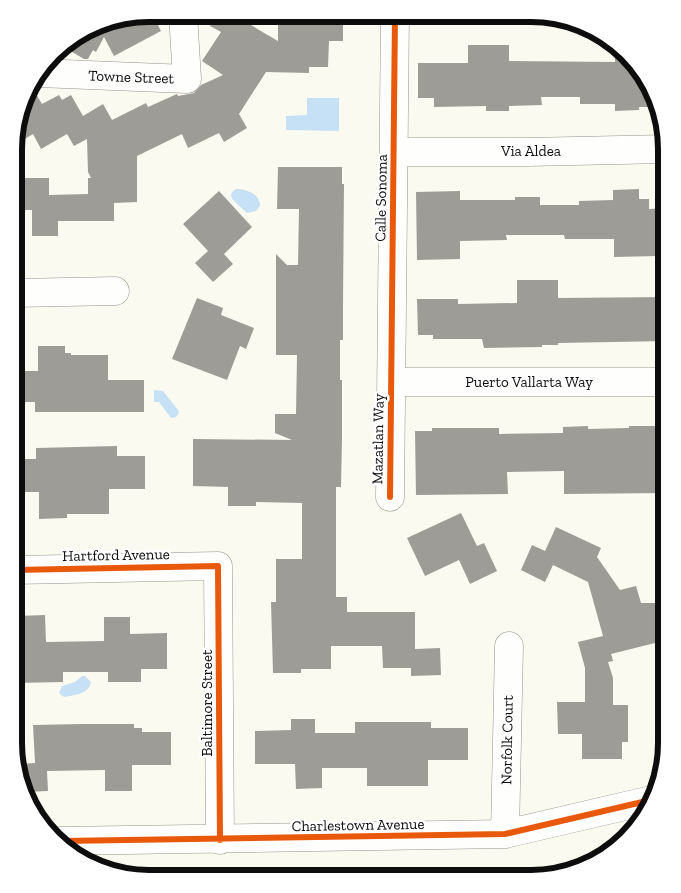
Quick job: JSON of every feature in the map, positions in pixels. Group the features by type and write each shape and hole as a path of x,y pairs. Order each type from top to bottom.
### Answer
{"street":[{"name":"Calle Sonoma","path":"392,382 395,22"},
{"name":"Towne Street","path":"48,73 187,79 184,23"},
{"name":"Via Aldea","path":"394,152 658,149"},
{"path":"22,292 114,291"},
{"name":"Puerto Vallarta Way","path":"392,382 658,382"},
{"name":"Mazatlan Way","path":"390,497 392,382"},
{"name":"Hartford Avenue","path":"22,570 218,566"},
{"name":"Baltimore Street","path":"218,566 220,840"},
{"name":"Norfolk Court","path":"505,834 509,646"},
{"name":"Charlestown Avenue","path":"70,842 505,834 644,802"}],"water":[{"path":"307,98 339,98 339,131 286,130 286,116 307,115"},
{"path":"236,189 248,191 258,198 260,206 256,211 247,213 233,200 232,192"},
{"path":"154,390 163,391 178,410 179,413 176,417 171,418 159,402 154,402"},
{"path":"82,676 85,676 91,682 87,689 77,695 64,697 59,693 62,686 75,682"}],"building":[{"path":"343,22 343,41 329,41 328,67 309,67 309,73 266,72 239,114 247,128 224,142 219,133 188,148 182,134 137,156 137,202 114,203 114,221 58,221 58,236 32,236 32,210 22,210 22,178 49,178 49,195 88,194 88,178 91,178 88,172 87,139 74,146 67,134 41,149 33,134 23,140 27,117 35,94 42,104 59,95 62,100 71,95 83,116 103,104 112,120 146,103 148,107 177,94 178,96 194,93 201,85 223,75 202,61 221,32 210,26 212,23 247,23 278,41 278,23"},
{"path":"157,23 161,31 114,56 104,37 96,52 93,50 88,59 84,59 70,51 86,40 109,29 125,25"},
{"path":"468,45 509,45 509,61 615,62 615,54 637,79 651,107 639,107 639,110 615,111 615,104 580,104 580,97 541,97 542,105 509,106 509,111 486,111 486,106 434,107 434,98 418,98 418,63 468,63"},
{"path":"278,167 342,167 342,184 344,184 343,340 340,340 340,380 342,380 342,438 341,487 336,487 336,597 347,597 347,612 415,612 415,649 440,648 441,675 411,676 411,668 383,668 382,646 331,646 331,669 301,669 301,673 273,673 271,602 276,602 276,559 302,559 302,503 256,502 256,506 228,506 228,487 193,486 193,439 292,440 275,433 275,414 296,414 297,355 276,355 276,254 287,265 298,265 299,209 277,209"},
{"path":"639,189 639,199 649,199 649,209 658,208 657,256 614,257 614,239 565,239 564,235 506,235 507,240 460,241 460,259 417,260 416,192 460,191 460,200 515,200 515,197 540,197 540,205 579,205 579,201 613,200 613,190"},
{"path":"219,191 252,227 224,254 233,264 213,282 195,263 208,251 183,224"},
{"path":"517,280 558,280 558,298 658,297 658,341 558,343 558,345 542,345 542,347 484,348 482,339 433,339 433,335 418,335 417,299 458,299 458,304 517,303"},
{"path":"197,298 223,308 221,315 254,328 246,349 240,346 227,380 172,359"},
{"path":"38,346 65,346 65,353 71,353 71,355 108,355 108,380 144,380 144,412 35,412 35,402 22,402 22,371 38,371"},
{"path":"588,426 588,429 658,426 658,493 564,494 564,471 507,472 508,494 416,495 415,431 432,431 432,428 499,428 499,434 563,433 563,427"},
{"path":"117,446 117,456 145,456 145,489 109,489 109,514 67,514 67,518 39,519 39,492 22,492 22,459 36,459 36,448"},
{"path":"461,513 477,546 484,543 497,571 470,584 459,560 425,576 407,538"},
{"path":"556,527 601,548 597,557 620,590 636,586 641,603 658,603 658,642 611,654 613,661 608,662 613,678 613,705 628,705 628,742 622,742 622,759 582,759 582,734 558,734 557,702 585,702 585,668 578,642 603,636 588,582 553,565 545,582 521,570 532,545 545,551"},
{"path":"45,615 46,642 104,641 104,617 130,617 130,634 167,633 167,669 141,669 141,682 108,682 108,672 63,672 63,682 22,683 22,616"},
{"path":"291,719 315,719 315,733 355,733 355,722 431,722 431,728 468,728 468,760 428,760 428,786 367,786 367,768 322,768 322,788 296,789 295,764 255,764 255,731 291,730"},
{"path":"134,724 134,728 142,728 142,732 171,732 171,765 132,765 132,791 105,791 105,770 47,771 48,791 32,792 24,764 35,763 33,725"}],"cycle path":[{"path":"390,497 395,22"},
{"path":"22,570 218,566 220,840"},
{"path":"69,841 505,834 644,802"}]}
